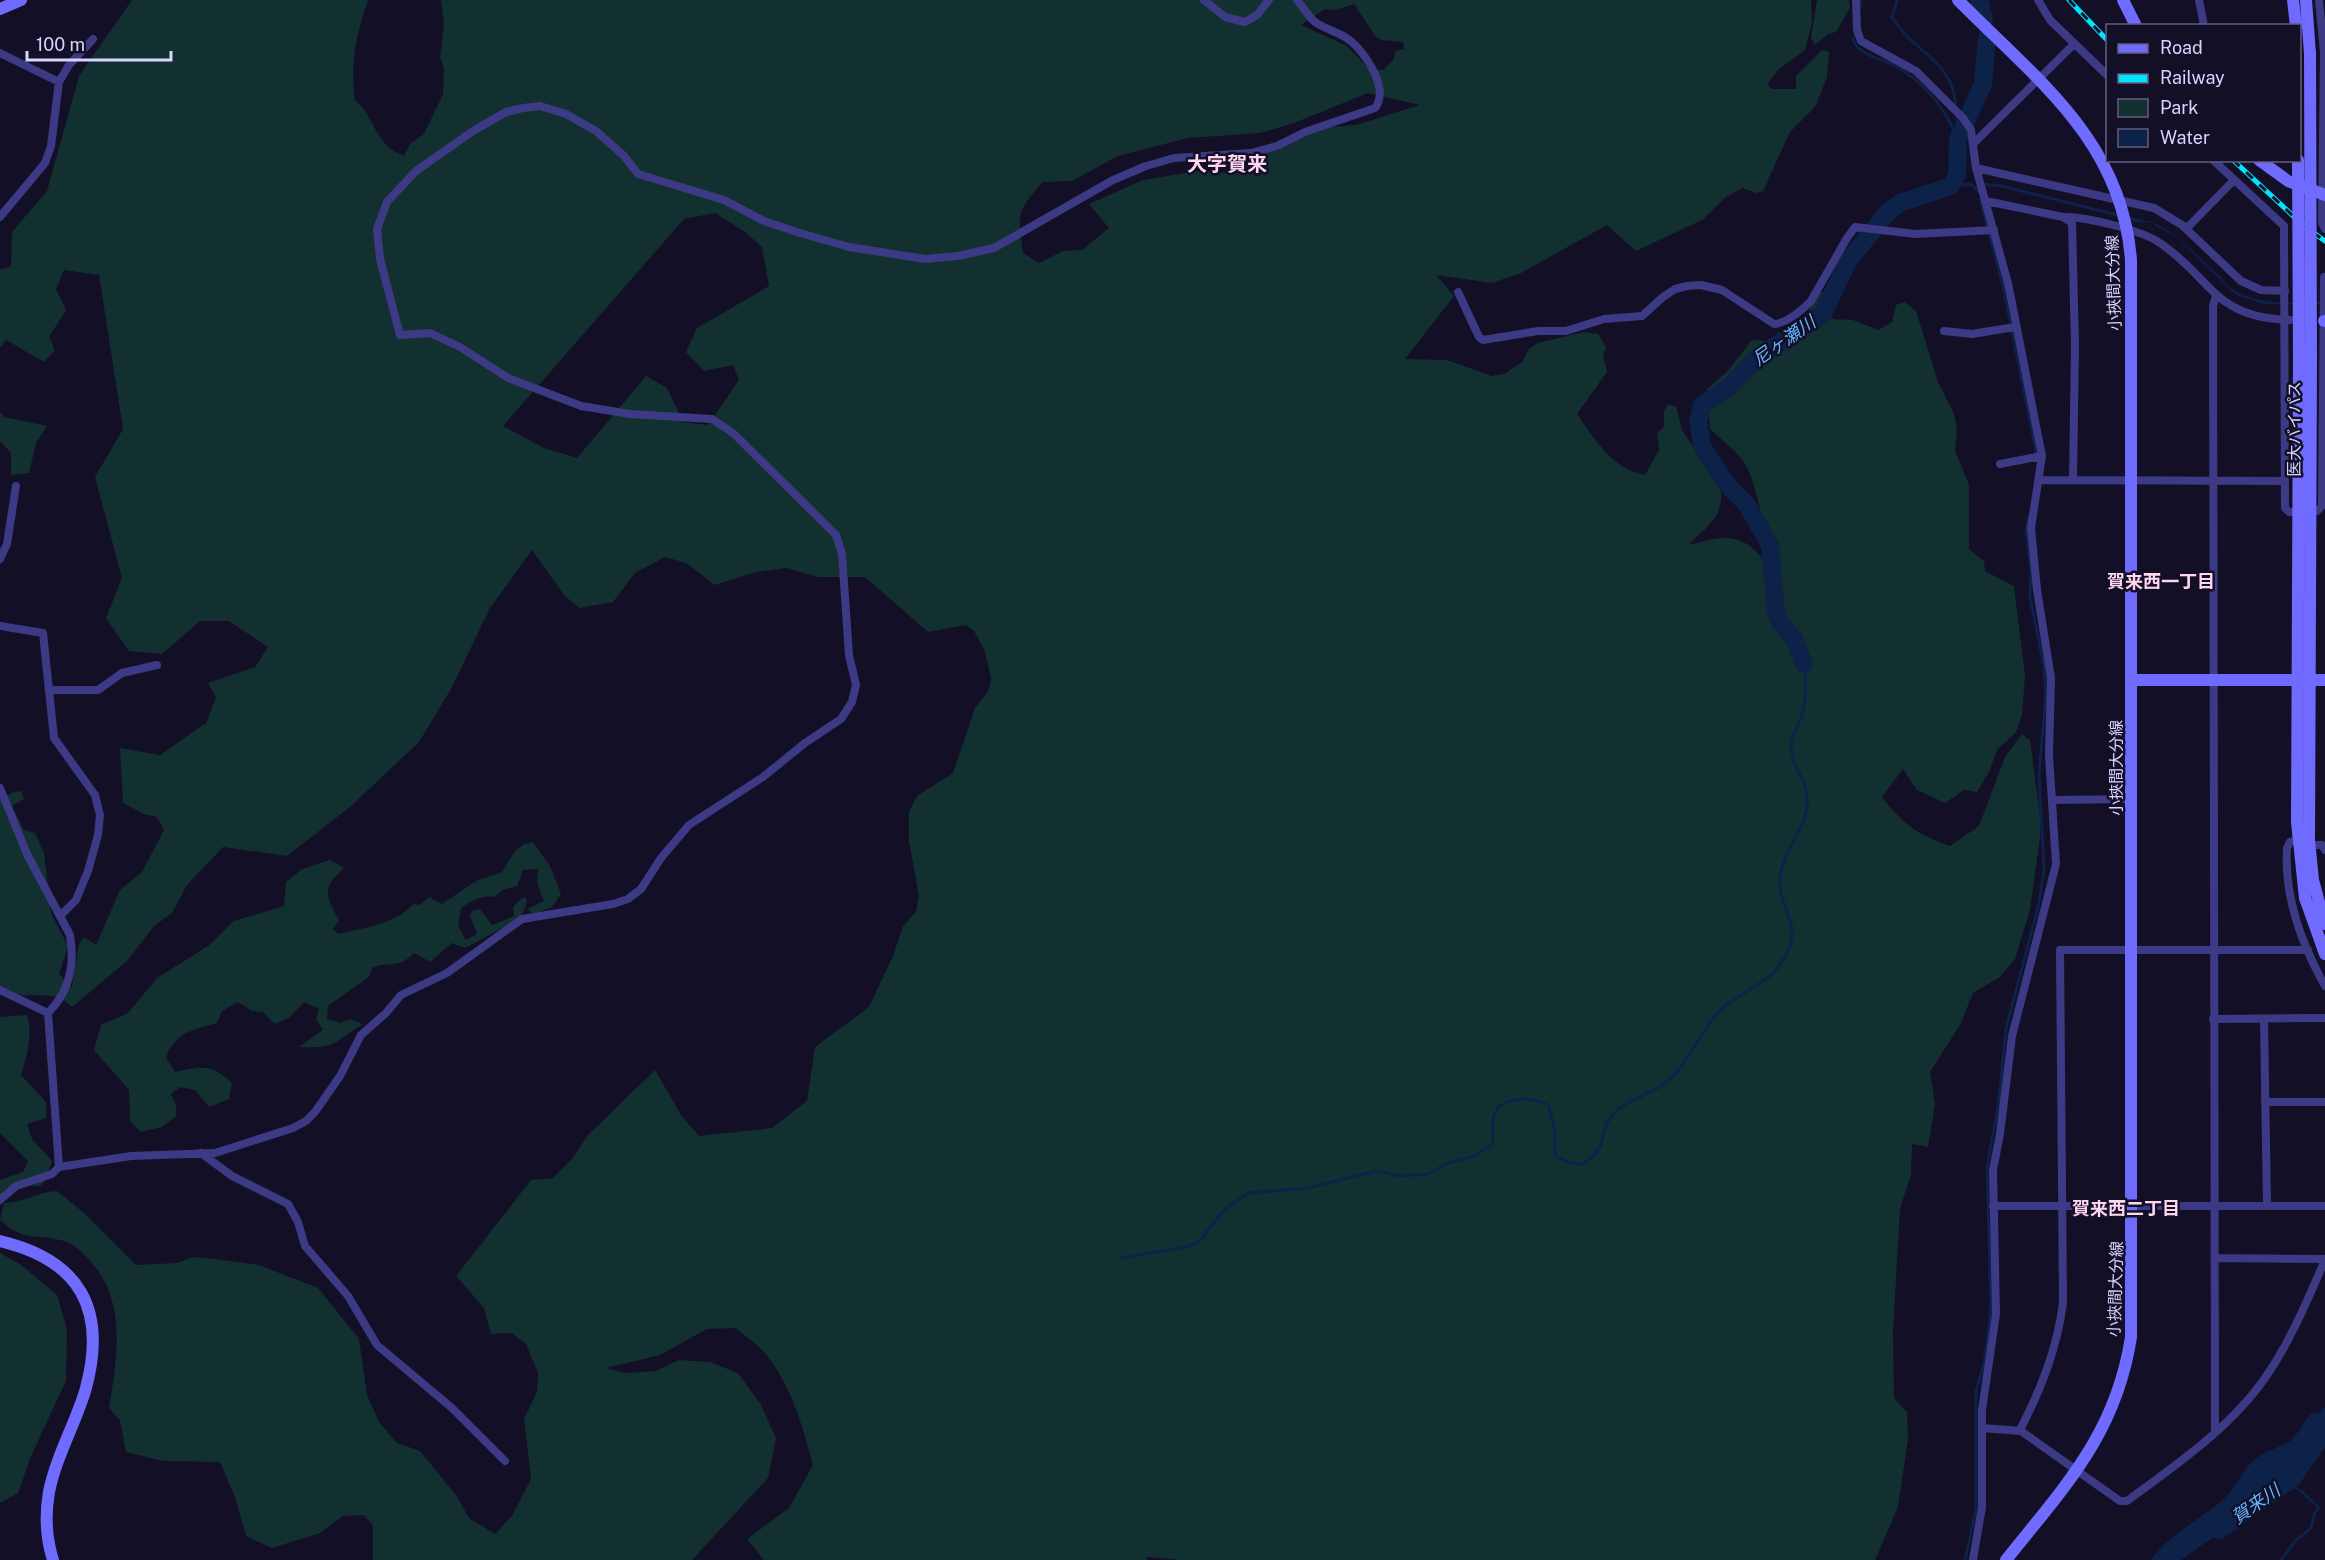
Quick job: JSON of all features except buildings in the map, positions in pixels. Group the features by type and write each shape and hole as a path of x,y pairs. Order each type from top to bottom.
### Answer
{"main road":[{"path":"0,9 21,0"},
{"name":"小挾間大分線","path":"1958,0 2082,128 2106,159"},
{"path":"2123,0 2135,24"},
{"path":"2293,0 2296,24"},
{"name":"医大バイパス","path":"2306,0 2310,54 2305,360 2302,881 2310,914 2325,954"},
{"name":"小挾間大分線","path":"2006,1560 2077,1470 2109,1418 2127,1361 2133,1311 2131,260 2126,222 2108,162"},
{"path":"2262,162 2280,176 2324,195"},
{"name":"医大バイパス","path":"2298,162 2305,360"},
{"path":"2132,680 2325,680"},
{"name":"医大バイパス","path":"2304,842 2325,924"},
{"path":"0,1241 32,1250 64,1270 83,1297 94,1334 86,1388 50,1490 46,1520 53,1560"}],"street":[{"path":"1204,0 1225,17 1245,22 1257,15 1269,0"},
{"path":"0,1200 16,1186 52,1174 59,1167 131,1156 215,1153 306,1121 340,1076 361,1035 386,1013 400,995 447,972 522,919 613,904 628,899 641,889 661,858 689,825 763,777 805,743 840,719 852,702 856,685 849,654 842,554 836,535 733,433 712,419 630,414 581,406 508,378 460,347 430,333 400,335 380,259 377,229 387,202 396,189 416,171 506,112 540,106 566,114 596,131 624,156 638,174 724,201 764,221 849,247 908,258 958,256 994,248 1113,180 1146,166 1174,158 1251,153 1277,146 1374,108 1380,93 1371,66 1362,52 1343,36 1313,20 1297,0"},
{"path":"1856,0 1857,34 1861,41 1908,65 1951,105 1968,126 1977,173 1994,230 2042,456 2031,528 2037,590 2051,678 2049,755 2056,864 2012,1036 2001,1127 1993,1170 1996,1314 1983,1398 1982,1516 1972,1560"},
{"path":"2038,0 2050,20 2106,73"},
{"path":"2199,0 2204,24"},
{"path":"2319,0 2324,52 2322,223 2325,229"},
{"path":"0,216 45,162 51,146 59,82 69,65 93,39"},
{"path":"1973,144 2074,44"},
{"path":"0,53 59,82"},
{"path":"2215,162 2284,226 2286,510 2319,511 2322,506 2324,277"},
{"path":"1977,173 2120,199 2162,211 2187,228 2241,281 2261,290 2284,291"},
{"path":"2187,228 2234,180"},
{"path":"1986,201 2066,218 2126,222 2162,244 2216,296 2242,313 2260,318 2325,321"},
{"path":"2066,218 2073,226 2075,345 2073,480"},
{"path":"1458,292 1479,337 1483,339 1538,331 1574,330 1604,319 1642,316 1675,288 1701,285 1722,290 1774,324 1780,324 1811,301 1846,238 1855,227 1930,234 1994,230"},
{"path":"2215,1431 2212,306 2216,296"},
{"path":"1944,331 1972,334 2015,327"},
{"path":"2000,464 2042,456"},
{"path":"2040,480 2285,481"},
{"path":"0,559 7,544 16,486"},
{"path":"0,626 43,633 50,690 50,724 54,738 95,795 100,815 98,835 88,871 76,900 61,915"},
{"path":"50,690 98,690 122,673 157,665"},
{"path":"0,788 27,854 70,935 72,966 62,997 48,1013 59,1167"},
{"path":"2052,800 2132,799"},
{"path":"2325,850 2322,845 2304,842 2290,842 2287,848 2293,908 2308,950 2325,986"},
{"path":"2020,1430 2045,1378 2059,1332 2064,1275 2060,950 2308,950"},
{"path":"0,990 48,1013"},
{"path":"2264,1018 2267,1206"},
{"path":"2213,1019 2325,1018"},
{"path":"2265,1102 2325,1102"},
{"path":"201,1153 232,1176 288,1204 298,1222 305,1246 348,1296 377,1345 452,1408 505,1461"},
{"path":"1993,1206 2325,1206"},
{"path":"1982,1428 2020,1430 2120,1501 2125,1502 2215,1431 2256,1390 2277,1360 2325,1259 2215,1258"}],"green space":[{"path":"132,0 368,0 355,49 353,73 355,100 368,115 386,145 404,156 410,144 424,134 443,94 444,68 440,57 444,25 441,0 1811,0 1812,22 1805,50 1779,69 1767,84 1772,89 1796,89 1796,76 1822,50 1829,52 1827,77 1815,107 1790,132 1763,191 1756,193 1743,188 1726,197 1702,220 1636,251 1607,225 1521,273 1492,283 1436,275 1454,296 1405,359 1447,360 1492,376 1504,374 1522,362 1529,349 1538,343 1584,332 1598,334 1606,347 1603,355 1607,372 1577,414 1590,433 1614,460 1634,472 1645,475 1659,450 1657,433 1664,427 1664,411 1668,404 1676,407 1682,430 1712,470 1721,490 1721,501 1715,518 1689,545 1723,538 1741,541 1758,553 1766,563 1763,526 1753,482 1744,462 1710,429 1707,389 1727,372 1752,340 1790,342 1818,295 1826,289 1830,319 1853,320 1878,330 1892,322 1896,305 1905,302 1916,311 1938,382 1954,414 1957,429 1955,451 1969,484 1969,549 1984,561 1985,571 2014,586 2025,676 2022,715 2016,732 1997,750 1989,772 1977,792 1964,790 1945,803 1917,790 1903,769 1882,797 1912,828 1950,846 1979,826 2005,757 2022,734 2030,740 2041,822 2030,910 2015,959 2000,977 1973,993 1960,1025 1930,1072 1935,1104 1928,1147 1912,1144 1911,1174 1900,1209 1893,1333 1894,1398 1907,1412 1908,1439 1898,1507 1875,1560 1182,1560 1147,1557 1146,1560 764,1560 747,1539 789,1508 813,1465 801,1423 784,1382 765,1353 736,1328 707,1329 660,1355 606,1368 625,1373 656,1371 679,1360 710,1362 738,1373 761,1405 776,1438 768,1478 692,1560 373,1560 373,1526 364,1515 343,1516 320,1533 272,1548 246,1536 235,1497 220,1462 163,1461 126,1452 120,1420 109,1408 115,1370 117,1332 111,1296 103,1279 86,1256 72,1244 24,1235 9,1227 0,1220 4,1203 57,1191 84,1213 136,1265 177,1263 193,1257 214,1259 259,1265 318,1288 359,1339 367,1395 379,1422 397,1443 420,1451 456,1495 469,1518 495,1534 512,1516 531,1479 524,1419 537,1392 538,1373 526,1344 512,1333 491,1334 484,1308 456,1276 531,1180 553,1178 572,1159 588,1135 655,1070 681,1115 699,1136 772,1128 807,1101 815,1047 869,1007 893,956 903,926 916,912 919,896 909,841 909,812 917,796 953,773 975,708 988,692 991,678 985,651 974,631 966,625 928,632 865,577 818,577 786,568 756,572 715,585 686,563 665,557 635,573 613,602 579,608 564,595 532,550 490,608 451,689 419,742 350,807 287,856 223,847 187,885 172,913 154,926 127,961 72,1007 55,997 23,995 0,988 0,800 13,792 21,791 24,799 12,806 24,830 35,833 44,853 51,913 68,946 59,974 72,987 79,944 84,937 96,945 120,890 142,872 164,830 157,817 144,814 123,803 120,748 160,755 206,723 216,697 208,683 255,667 268,647 229,621 200,621 162,654 129,651 106,618 122,578 95,477 123,429 99,275 64,270 56,289 66,310 49,337 55,350 44,362 6,340 0,348 0,269 11,267 12,232 47,191 79,76","holes":["1354,4 1376,37 1382,40 1403,42 1404,49 1395,51 1394,59 1383,70 1369,69 1347,46 1301,25 1325,9 1336,10","1368,93 1420,105 1356,125 1330,127 1273,148 1233,173 1197,171 1143,180 1089,204 1109,228 1082,250 1063,251 1039,263 1023,253 1020,230 1021,214 1023,207 1043,182 1072,181 1118,156 1188,138 1261,133 1294,123","715,213 745,232 762,247 769,286 697,328 686,352 704,371 733,365 739,380 708,425 683,422 667,388 646,376 577,458 544,448 503,426 684,219"]},
{"path":"1817,0 1849,0 1850,8 1836,32 1828,34 1815,45 1811,38"},
{"path":"0,412 4,417 47,426 36,443 29,473 11,475 11,453 0,441"},
{"path":"533,842 550,866 561,894 552,907 533,914 527,909 544,901 537,883 538,869 523,870 517,886 503,890 494,897 481,898 465,905 461,908 458,926 466,940 477,934 470,916 472,911 480,909 492,925 514,916 513,907 522,898 526,898 523,912 514,922 465,948 452,943 430,962 414,953 398,963 372,968 369,977 328,1006 327,1019 341,1023 350,1019 363,1024 340,1040 328,1045 299,1047 323,1030 316,1020 319,1009 304,1002 289,1018 275,1024 263,1012 252,1011 238,1002 222,1011 217,1023 193,1030 180,1037 166,1057 175,1072 206,1068 218,1072 232,1083 229,1099 209,1107 195,1090 180,1087 171,1094 176,1105 176,1116 162,1127 141,1132 130,1121 129,1090 94,1050 101,1025 128,1013 157,978 208,946 234,921 284,906 286,882 302,869 330,860 344,868 332,881 328,892 339,920 333,929 338,934 388,921 406,911 413,904 420,905 429,897 442,904 476,881 502,872 515,851 524,844"},
{"path":"27,1015 29,1038 21,1075 46,1102 46,1118 27,1124 32,1139 52,1161 45,1181 40,1186 21,1186 0,1198 0,1180 23,1172 28,1161 0,1133 0,1017"},
{"path":"0,1253 20,1264 57,1295 67,1329 66,1381 31,1456 18,1493 0,1503"}],"water":[{"path":"2137,219 2157,224 2176,236 2235,291 2254,298 2276,302 2325,304 2264,304 2236,295 2176,237 2151,223 2138,222"},
{"path":"2325,1407 2325,1440 2310,1447 2288,1475 2302,1493 2281,1480 2226,1528 2181,1560 2151,1560 2174,1536 2223,1499 2253,1461 2262,1454 2290,1441 2312,1413 2318,1414"}],"waterway":[{"path":"1860,7 1861,0"},
{"path":"1897,0 1892,17 1910,40 1931,57 1948,78 1956,107"},
{"name":"尼ヶ瀬川","path":"1979,0 1984,19"},
{"name":"尼ヶ瀬川","path":"1804,664 1794,639 1780,622 1776,612 1770,545 1747,505 1725,482 1703,448 1698,422 1702,405 1728,388 1758,357 1823,314 1848,261 1887,213 1900,203 1951,186 1957,175 1958,139 1983,84 1987,37"},
{"path":"1853,38 1855,44 1863,52 1894,65 1923,86 1945,114 1956,135"},
{"path":"1957,114 1958,139"},
{"path":"1951,186 1971,184 1979,192"},
{"path":"1981,184 2001,186 2118,215"},
{"path":"1980,199 2003,286 2037,456"},
{"path":"2127,218 2141,221"},
{"path":"1965,1560 1976,1509 1976,1391 1984,1364 1991,1310 1987,1166 1998,1108 2006,1029 2039,903 2044,870 2039,774 2046,695 2044,666 2030,598 2031,570 2026,530 2029,515"},
{"path":"1122,1258 1198,1243 1223,1211 1248,1193 1307,1188 1377,1171 1399,1176 1428,1174 1448,1163 1474,1156 1493,1144 1494,1115 1504,1104 1511,1101 1526,1099 1548,1105 1555,1130 1555,1156 1571,1163 1583,1164 1592,1157 1598,1150 1606,1125 1615,1112 1667,1082 1716,1015 1733,1000 1765,980 1779,965 1791,944 1791,925 1782,898 1780,877 1807,805 1805,787 1791,751 1793,736 1805,702 1804,664"},
{"name":"賀来川","path":"2219,1530 2292,1479 2325,1435"},
{"path":"2281,1560 2295,1541 2311,1528 2314,1514 2319,1508 2301,1491"}],"railway":[{"path":"2069,0 2106,39"},
{"path":"2235,162 2304,226 2325,241"}],"district":[{"name":"大字賀来","path":"1227,164"},
{"name":"賀来西一丁目","path":"2161,582"},
{"name":"賀来西二丁目","path":"2126,1209"}]}
